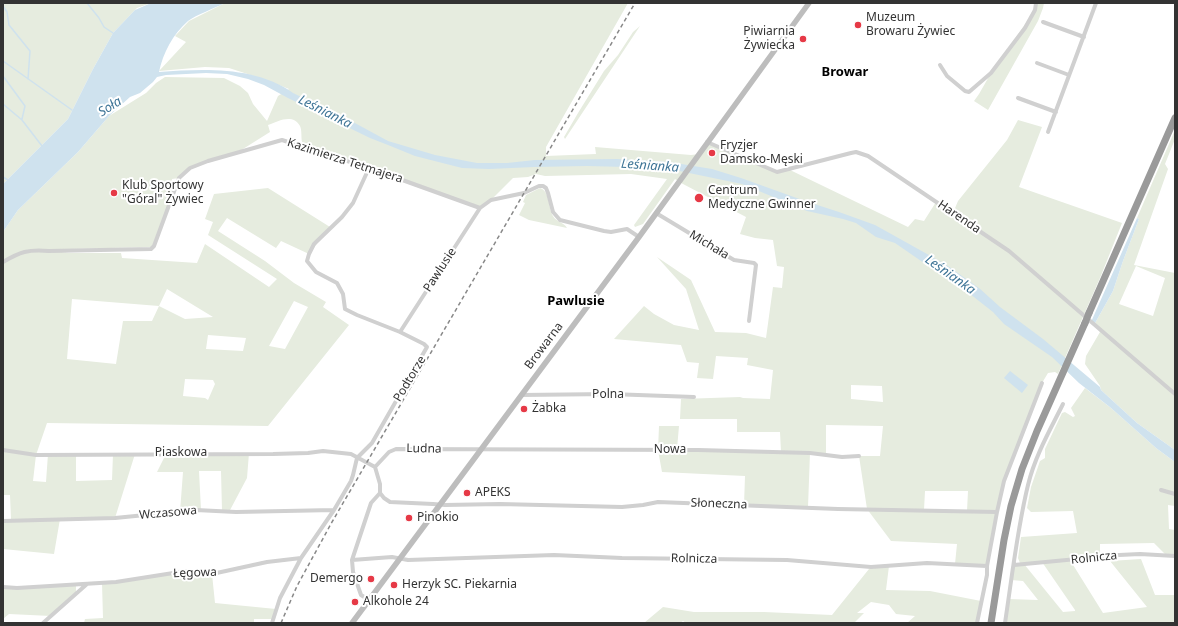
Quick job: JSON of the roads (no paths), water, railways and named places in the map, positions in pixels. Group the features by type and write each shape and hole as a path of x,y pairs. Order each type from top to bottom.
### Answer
{"highway":[{"path":"991,623 1004,540 1011,506 1022,469 1037,431 1175,118"}],"street":[{"name":"Browarna","path":"352,623 639,237 809,3"},
{"path":"940,65 947,76 965,91 969,92 991,73 1021,34 1035,10 1036,3"},
{"path":"1048,132 1096,3"},
{"path":"1043,22 1084,37"},
{"path":"1036,63 1069,75"},
{"path":"1018,98 1056,112"},
{"name":"Kazimierza Tetmajera","path":"3,262 27,250 150,249 154,246 179,178 190,168 208,161 282,140 369,168 480,208"},
{"name":"Harenda","path":"707,142 777,172 856,152 868,156 1009,251 1175,394"},
{"name":"Podtorze","path":"272,623 280,598 301,558 334,510 353,475 357,458 372,443 427,347 400,332 345,309 343,294 337,283 316,272 307,261 314,244 353,203 369,168"},
{"path":"480,208 491,200 524,193 539,186 543,186 546,188 553,212 560,220 611,232 627,229 639,237"},
{"name":"Pawlusie","path":"400,332 480,208"},
{"name":"Michała","path":"656,213 734,260 755,264 756,266 749,321"},
{"path":"977,623 1004,481 1042,383"},
{"name":"Polna","path":"521,395 610,394 694,397"},
{"path":"1005,623 1018,529 1028,484 1049,431 1064,404"},
{"name":"Ludna","path":"375,467 389,452 396,449 481,450"},
{"name":"Piaskowa","path":"3,450 36,455 273,454 323,451 350,454 357,458"},
{"name":"Nowa","path":"481,450 698,450 810,453 842,457 859,456"},
{"path":"357,458 375,467 380,484 380,493 371,504 352,560 353,572 361,595 369,600"},
{"path":"1161,490 1175,494"},
{"name":"Słoneczna","path":"380,493 390,502 440,504 445,506 500,504 622,506 643,505 658,502 838,509 997,512"},
{"name":"Wczasowa","path":"3,521 115,518 196,510 236,512 334,510"},
{"name":"Rolnicza","path":"1014,565 1120,555 1140,554 1175,556"},
{"name":"Rolnicza","path":"400,558 408,560 554,555 622,558 787,560 871,568 927,563 988,566"},
{"path":"352,560 392,557 400,558"},
{"name":"Łęgowa","path":"3,587 17,588 116,582 186,571 212,574 267,562 301,558"},
{"path":"43,623 88,584"}],"water":[{"path":"151,3 225,3 196,16 183,26 169,44 159,72 194,70 229,71 262,78 278,84 388,141 435,155 477,163 507,163 535,160 617,159 669,162 712,169 875,225 945,264 979,288 1000,307 1043,339 1100,387 1101,390 1137,423 1175,450 1175,462 1156,448 1111,408 1079,383 1052,357 1004,324 993,312 951,279 895,243 876,237 856,223 807,211 742,184 665,168 587,166 489,169 462,168 415,156 370,138 264,85 227,74 206,73 166,75 157,77 140,93 130,97 109,116 78,152 18,210 3,232 3,184 68,119 113,33 135,10"},
{"path":"1137,218 1139,219 1113,291 1094,325 1091,322"},
{"path":"1010,371 1028,385 1022,393 1004,378"}],"waterway":[{"path":"87,3 104,27 113,33"},
{"path":"3,6 7,12 9,25 30,51 28,79"},
{"path":"3,61 72,110"},
{"path":"3,76 25,106 22,119"},
{"path":"3,104 22,120 42,146"},
{"path":"3,177 8,180"}],"railway":[{"path":"281,623 297,586 332,522 635,3"}],"place":[{"name":"Muzeum Browaru Żywiec","path":"858,25"},
{"name":"Piwiarnia Żywiecka","path":"803,39"},
{"name":"Fryzjer Damsko-Męski","path":"712,153"},
{"name":"Klub Sportowy \"Góral\" Żywiec","path":"114,193"},
{"name":"Centrum Medyczne Gwinner","path":"699,198"},
{"name":"Żabka","path":"524,409"},
{"name":"APEKS","path":"467,493"},
{"name":"Pinokio","path":"409,518"},
{"name":"Demergo","path":"371,579"},
{"name":"Herzyk SC. Piekarnia","path":"394,585"},
{"name":"Alkohole 24","path":"355,602"}],"district":[{"name":"Browar","path":"845,72"},
{"name":"Pawlusie","path":"576,301"}],"water label":[{"name":"Soła","path":"110,107"},
{"name":"Leśnianka","path":"325,112"},
{"name":"Leśnianka","path":"650,166"},
{"name":"Leśnianka","path":"950,275"}]}
